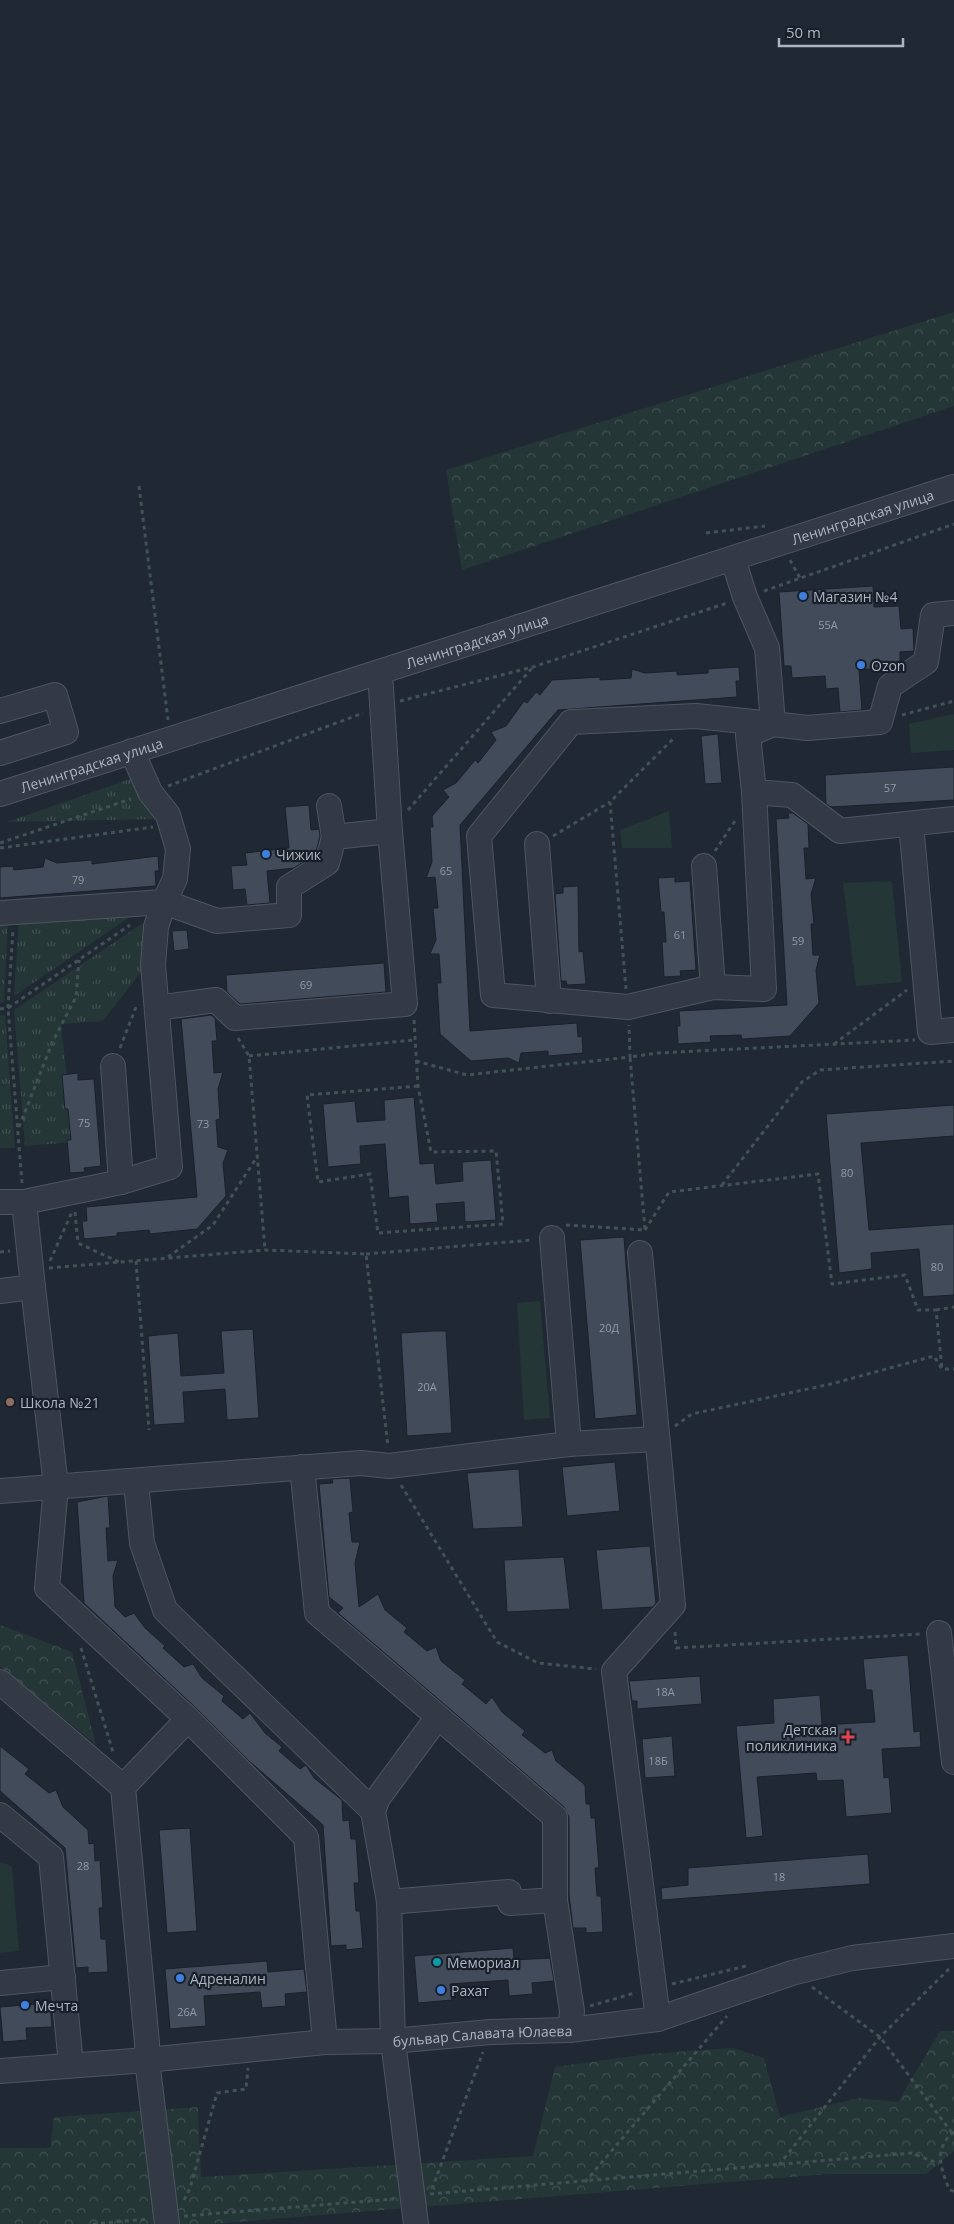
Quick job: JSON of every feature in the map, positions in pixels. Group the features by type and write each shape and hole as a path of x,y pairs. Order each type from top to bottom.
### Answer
{"street":[{"name":"Ленинградская улица","path":"0,794 954,487"},
{"path":"733,559 744,597 767,648 773,724"},
{"path":"773,724 748,735 754,792 764,989 713,988 628,1007 492,996 479,836 571,722 696,716 773,724 807,728 880,722 890,686 926,662 933,615 954,613"},
{"path":"148,1005 216,1000 235,1018 405,1004 390,831 380,672"},
{"path":"0,711 56,695 66,732 0,753"},
{"path":"0,1202 24,1202 121,1182 170,1167 148,1005 156,927 174,879 178,849 168,815 150,792 132,751"},
{"path":"754,792 792,795 840,832 954,819"},
{"path":"7,913 164,902 217,921 289,915 289,887 327,863 334,837 329,806"},
{"path":"911,824 930,1032 954,1030"},
{"path":"334,837 390,831"},
{"path":"537,844 549,1001"},
{"path":"704,866 713,988"},
{"path":"113,1066 121,1182"},
{"path":"24,1202 56,1486 47,1588 188,1719 306,1838 325,2042"},
{"path":"552,1238 569,1444"},
{"path":"643,1242 656,1439 673,1605 614,1671 658,2019"},
{"path":"0,1291 33,1287"},
{"path":"0,1492 361,1463 389,1466 569,1444 656,1439"},
{"path":"302,1467 317,1613 437,1718 555,1817 555,1900 571,2021"},
{"path":"136,1482 142,1543 164,1610 373,1811"},
{"path":"939,1634 954,1762"},
{"path":"0,1682 123,1788 148,2043 147,2060 169,2219"},
{"path":"416,2224 421,2196 393,2041 389,1902 373,1811 378,1798 437,1718"},
{"path":"123,1788 188,1719"},
{"path":"0,1816 51,1857 72,2065"},
{"path":"389,1902 509,1892 510,1903 555,1900"},
{"name":"бульвар Салавата Юлаева","path":"0,2071 147,2060 325,2042 393,2041 490,2032 571,2021 658,2019 792,1973 852,1958 954,1946"},
{"path":"0,1983 63,1977"}],"path":[{"path":"139,486 170,738"},
{"path":"0,843 150,792 383,705 533,667 800,580 954,524"},
{"path":"390,831 533,667"},
{"path":"880,722 954,701"},
{"path":"537,844 610,802 696,716"},
{"path":"610,802 628,1007 643,1242"},
{"path":"704,866 738,817"},
{"path":"0,848 171,824"},
{"path":"7,913 8,1008 24,1202"},
{"path":"0,1009 8,1008 133,923"},
{"path":"18,1130 53,1041 76,997 79,960"},
{"path":"833,1045 924,978"},
{"path":"405,1004 412,1010 416,1029 414,1040 418,1086 431,1152 496,1151 503,1224 378,1233 370,1174 318,1182 307,1095 418,1086"},
{"path":"113,1066 148,1005"},
{"path":"235,1032 249,1056 265,1250"},
{"path":"249,1056 414,1040"},
{"path":"416,1062 467,1075 658,1053 917,1040"},
{"path":"722,1186 802,1082 820,1070 954,1061"},
{"path":"166,1258 213,1225 257,1156"},
{"path":"643,1242 669,1192 818,1174 832,1284 905,1276 918,1310 954,1307"},
{"path":"120,1262 78,1243 74,1207 47,1268 136,1261 265,1250 366,1254 552,1238 565,1225 643,1242"},
{"path":"366,1254 389,1466 497,1642 538,1663 614,1671"},
{"path":"136,1261 149,1430"},
{"path":"936,1310 942,1369"},
{"path":"656,1439 692,1414 831,1384 934,1356 942,1369"},
{"path":"942,1369 954,1369"},
{"path":"673,1605 676,1648 939,1634"},
{"path":"81,1647 115,1759"},
{"path":"779,2165 880,2037 954,1964"},
{"path":"571,2021 653,1988 749,1965"},
{"path":"792,1973 880,2037 953,2132 944,2144 939,2164 949,2189 954,2192"},
{"path":"585,2182 728,2015"},
{"path":"421,2196 490,2032"},
{"path":"169,2219 190,2188 216,2092 246,2089 249,2050"},
{"path":"93,2224 169,2219 912,2153 939,2164"}],"green space":[{"path":"954,312 954,406 462,570 446,470"},
{"path":"954,714 954,750 911,753 909,724"},
{"path":"133,778 164,819 7,822"},
{"path":"669,811 672,848 622,848 620,830"},
{"path":"892,881 902,982 856,986 843,883"},
{"path":"143,908 14,996 19,919"},
{"path":"0,919 8,919 4,1002 0,1003"},
{"path":"146,921 148,963 103,1021 61,1024 74,1142 25,1146 14,1010"},
{"path":"98,957 110,972 82,988 72,973"},
{"path":"0,1015 5,1015 15,1148 0,1148"},
{"path":"540,1301 550,1418 524,1420 517,1303"},
{"path":"0,1625 72,1652 96,1745 0,1666"},
{"path":"0,1862 12,1866 19,1951 0,1953"},
{"path":"940,2031 954,2031 954,2151 926,2174 829,2174 212,2224 0,2224 0,2148 50,2148 54,2117 198,2107 201,2177 533,2156 555,2067 648,2054 733,2048 764,2058 780,2117 859,2098 898,2102"}],"building":[{"path":"873,586 874,607 899,606 901,629 913,628 914,651 900,652 900,663 893,667 859,670 862,710 840,712 838,688 826,689 825,676 792,678 791,666 784,666 779,592"},
{"path":"739,667 740,681 736,681 737,697 558,710 460,825 470,1031 577,1023 578,1037 582,1036 583,1053 548,1056 548,1051 521,1053 519,1063 508,1058 471,1061 440,1034 437,983 441,983 439,954 430,954 436,940 433,908 438,908 435,877 426,878 432,862 430,827 433,827 432,816 449,797 443,790 456,783 475,760 478,763 496,740 491,732 506,726 524,701 527,703 536,692 540,695 552,680 600,677 600,680 631,678 632,669 645,673 677,671 677,675 708,673 708,669"},
{"path":"718,734 722,783 705,784 701,736"},
{"path":"954,767 954,800 831,807 826,804 825,775"},
{"path":"309,805 311,830 319,829 320,836 316,852 311,852 311,857 294,868 267,871 270,903 247,905 245,889 233,890 231,866 247,865 245,853 289,848 285,807"},
{"path":"788,813 793,813 808,824 809,848 804,848 806,879 816,878 811,894 814,924 811,924 813,955 820,955 816,970 819,1003 790,1036 742,1039 741,1035 710,1036 711,1042 678,1044 677,1026 680,1026 679,1011 787,1005 776,819 789,818"},
{"path":"158,856 159,871 155,871 156,886 0,898 0,867 13,866 14,870 43,867 45,858 57,863 92,860 92,864"},
{"path":"675,877 675,882 690,881 696,970 680,971 681,976 664,977 662,942 666,942 664,912 661,912 658,878"},
{"path":"578,886 579,952 583,951 586,984 567,985 566,981 561,981 555,894 563,893 563,887"},
{"path":"187,930 189,949 174,951 172,931"},
{"path":"384,963 386,992 240,1004 227,992 226,975"},
{"path":"211,1015 215,1018 217,1041 212,1041 214,1073 223,1072 218,1089 220,1119 216,1120 218,1147 228,1150 223,1163 226,1196 197,1229 150,1234 149,1230 117,1233 117,1236 84,1239 82,1221 87,1221 86,1207 197,1197 181,1019"},
{"path":"78,1073 78,1080 94,1079 101,1166 84,1168 85,1172 70,1173 67,1140 71,1140 68,1109 65,1109 62,1075"},
{"path":"414,1097 420,1164 434,1163 436,1184 463,1181 462,1162 491,1160 496,1220 465,1222 464,1202 436,1204 438,1222 410,1224 408,1196 389,1198 385,1144 360,1146 361,1164 328,1167 323,1104 355,1101 357,1122 385,1120 384,1100"},
{"path":"954,1105 954,1136 861,1143 869,1230 954,1224 954,1295 923,1297 919,1249 871,1253 872,1269 839,1273 826,1114"},
{"path":"624,1237 637,1415 595,1419 580,1240"},
{"path":"253,1329 259,1418 227,1420 225,1389 183,1392 185,1423 154,1425 148,1336 178,1333 181,1376 224,1373 221,1331"},
{"path":"446,1331 452,1433 407,1436 401,1333"},
{"path":"615,1462 620,1511 567,1516 562,1467"},
{"path":"519,1469 523,1527 473,1529 467,1473"},
{"path":"350,1478 353,1512 349,1513 352,1542 360,1542 355,1563 359,1607 378,1594 385,1610 407,1628 404,1632 427,1651 436,1647 441,1661 465,1680 462,1684 486,1704 492,1697 502,1712 525,1731 522,1735 545,1753 552,1750 556,1761 585,1785 586,1804 590,1804 591,1818 595,1818 599,1868 595,1868 597,1896 601,1896 603,1932 586,1933 586,1928 573,1928 569,1894 569,1817 564,1807 338,1613 343,1608 329,1597 319,1484 333,1483 332,1479"},
{"path":"108,1496 110,1528 106,1528 108,1561 118,1560 113,1576 115,1607 125,1617 134,1613 145,1628 165,1646 163,1648 184,1667 193,1664 202,1678 224,1696 222,1701 243,1719 250,1713 265,1733 282,1747 279,1751 300,1769 306,1765 314,1778 342,1800 343,1821 349,1820 351,1839 356,1839 359,1883 354,1883 356,1911 360,1911 363,1948 346,1950 346,1945 331,1946 323,1825 249,1761 197,1709 84,1603 77,1502"},
{"path":"650,1546 656,1603 653,1607 602,1610 596,1550"},
{"path":"564,1557 570,1609 507,1612 504,1560"},
{"name":"Детская поликлиника","path":"908,1655 914,1732 920,1731 921,1747 882,1749 884,1778 889,1777 892,1813 846,1817 843,1780 817,1781 816,1773 757,1777 763,1836 746,1838 736,1726 774,1723 773,1699 820,1695 822,1725 875,1722 872,1690 866,1690 863,1659"},
{"path":"700,1676 702,1704 637,1709 637,1701 632,1701 629,1681"},
{"path":"672,1736 675,1776 645,1778 642,1739"},
{"path":"0,1746 29,1769 25,1774 49,1793 56,1790 63,1807 88,1830 89,1844 94,1843 95,1861 100,1860 103,1908 99,1908 101,1939 106,1939 108,1972 88,1973 88,1967 76,1968 65,1848 0,1791"},
{"path":"190,1828 197,1931 167,1933 159,1830"},
{"path":"868,1854 870,1884 662,1900 661,1888 688,1885 688,1868"},
{"path":"513,1948 514,1960 550,1958 554,1981 532,1983 533,1994 509,1996 508,1980 450,1984 452,2000 418,2003 414,1956"},
{"path":"267,1961 268,1972 304,1969 307,1992 285,1994 286,2006 262,2008 260,1992 204,1996 206,2026 170,2029 165,1969"},
{"path":"50,2003 52,2027 26,2028 27,2040 3,2042 0,2007"}],"place":[{"name":"Магазин №4","path":"803,596"},
{"name":"Ozon","path":"861,665"},
{"name":"Чижик","path":"266,854"},
{"name":"Школа №21","path":"10,1402"},
{"name":"Детская поликлиника","path":"848,1737"},
{"name":"Мемориал","path":"437,1962"},
{"name":"Адреналин","path":"180,1978"},
{"name":"Рахат","path":"441,1990"},
{"name":"Мечта","path":"25,2005"}]}
